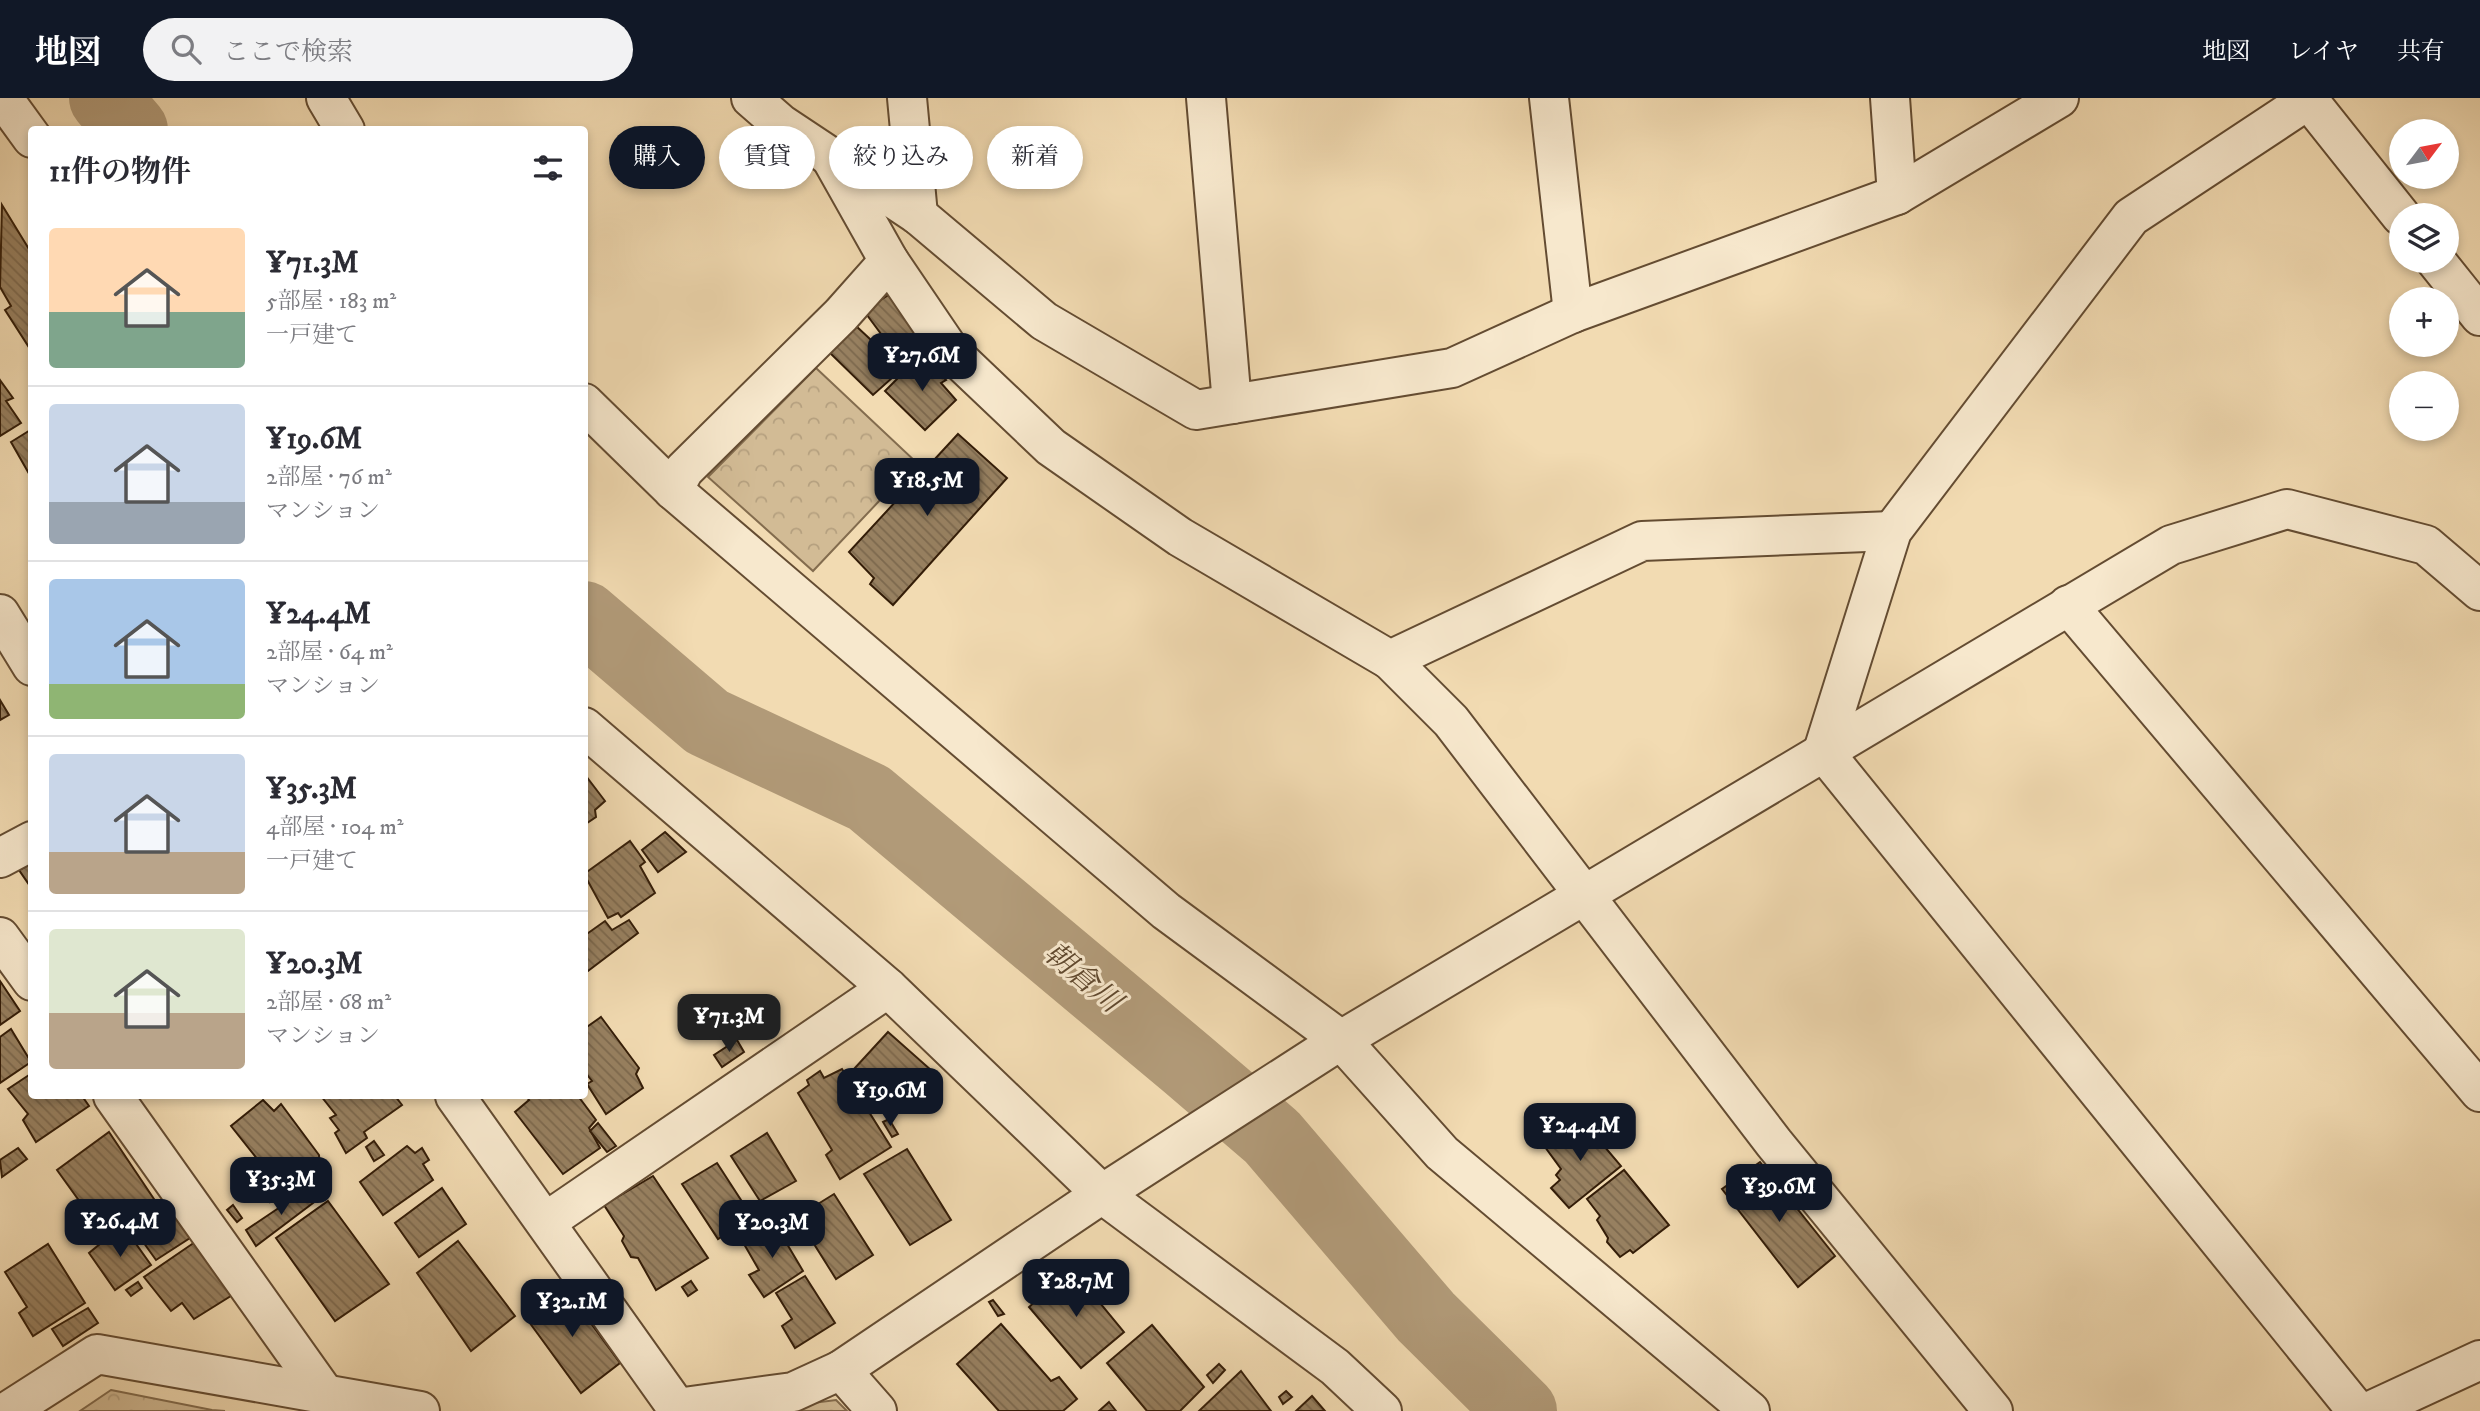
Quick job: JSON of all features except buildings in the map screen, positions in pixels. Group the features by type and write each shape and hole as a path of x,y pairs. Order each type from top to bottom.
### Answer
{"street":[{"path":"4,98 28,132"},
{"path":"326,98 343,126"},
{"path":"751,98 782,124 829,153"},
{"path":"907,98 918,215"},
{"path":"1206,98 1232,404"},
{"path":"1549,98 1573,313"},
{"path":"1890,98 1897,195"},
{"path":"881,189 918,215 1044,321 1196,410 1452,368 1573,313 1897,195 2059,98"},
{"path":"1823,751 1892,531 2131,217 2309,99 2391,203"},
{"path":"849,189 889,261 950,351 1051,447 1180,537 1390,660 1451,721 1774,1143 1993,1411"},
{"path":"673,489 684,470 841,315 889,261"},
{"path":"2446,273 2480,316"},
{"path":"588,407 673,489 1166,911 1341,1040 1442,1153 1750,1411"},
{"path":"457,1099 547,1221 664,1409 793,1392 841,1370 1114,1187 1341,1040 2171,545 2287,509 2426,545 2480,591"},
{"path":"1390,660 1642,541 1892,531"},
{"path":"2068,606 2480,1092"},
{"path":"0,614 28,660"},
{"path":"588,730 888,988 1114,1187 1335,1367 1382,1411"},
{"path":"1823,751 2357,1411"},
{"path":"0,858 28,843"},
{"path":"0,937 28,976"},
{"path":"547,1221 888,988"},
{"path":"115,1099 324,1393"},
{"path":"8,1411 97,1354 420,1411"},
{"path":"2370,1411 2480,1360"},
{"path":"841,1370 877,1411"}],"green space":[{"path":"816,368 916,462 813,571 708,477"},
{"path":"111,1390 212,1410 225,1411 80,1411"},
{"path":"836,1400 847,1411 750,1411"}],"waterway":[{"name":"朝倉川","path":"105,98 129,126"},
{"name":"朝倉川","path":"588,620 707,722 869,798 1188,1065 1272,1137 1426,1317 1521,1411"}]}
